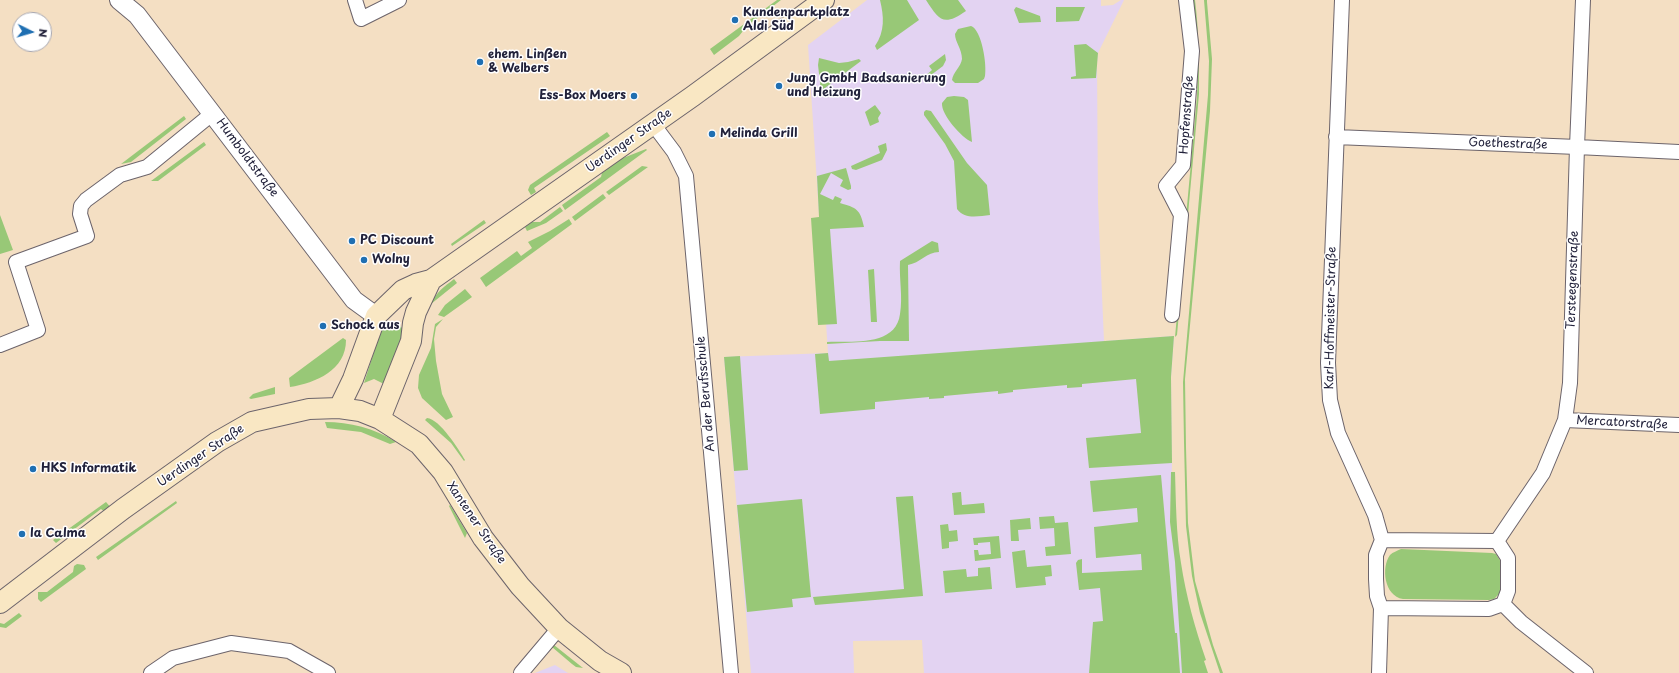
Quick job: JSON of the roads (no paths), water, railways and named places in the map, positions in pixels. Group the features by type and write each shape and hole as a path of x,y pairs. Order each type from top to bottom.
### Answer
{"main road":[{"name":"Uerdinger Straße","path":"0,603 123,509 217,442 252,422 308,409 339,408 353,379 376,316 404,290 416,284 431,280 653,124 824,0"},
{"name":"Uerdinger Straße","path":"380,419 411,341 416,312 431,280"},
{"path":"376,316 389,311 398,311 407,315 413,323"},
{"name":"Xantener Straße","path":"339,408 360,411 380,419 419,444 443,472 484,538 520,586 559,628 600,661 621,673"}],"street":[{"name":"Humboldtstraße","path":"118,0 137,15 354,300 376,316"},
{"path":"355,0 361,19 399,0"},
{"name":"Hopfenstraße","path":"1172,315 1181,215 1166,186 1184,165 1192,51 1186,0"},
{"name":"Karl-Hoffmeister-Straße","path":"1342,0 1328,363 1330,400 1338,433 1375,515 1382,540"},
{"name":"Tersteegenstraße","path":"1497,541 1542,473 1565,420 1570,383 1576,147 1583,0"},
{"path":"0,345 38,330 16,262 87,236 80,214 81,206 86,200 120,174 147,167 212,113"},
{"name":"An der Berufsschule","path":"653,124 674,152 686,176 731,673"},
{"name":"Goethestraße","path":"1336,137 1679,152"},
{"name":"Mercatorstraße","path":"1565,420 1679,425"},
{"path":"1379,673 1381,608 1377,596 1376,555 1382,540 1497,541 1508,558 1508,590 1503,604"},
{"path":"1381,608 1489,609 1503,604"},
{"path":"1503,604 1521,622 1586,673"},
{"path":"521,673 559,628"},
{"path":"151,673 173,658 231,643 289,651 328,673"}],"place":[{"name":"Kundenparkplatz Aldi Süd","path":"735,20"},
{"name":"ehem. Linßen & Welbers","path":"480,62"},
{"name":"Jung GmbH Badsanierung und Heizung","path":"779,86"},
{"name":"Ess-Box Moers","path":"634,96"},
{"name":"Melinda Grill","path":"712,134"},
{"name":"PC Discount","path":"352,241"},
{"name":"Wolny","path":"364,260"},
{"name":"Schock aus","path":"323,326"},
{"name":"HKS Informatik","path":"33,469"},
{"name":"la Calma","path":"22,534"}]}
